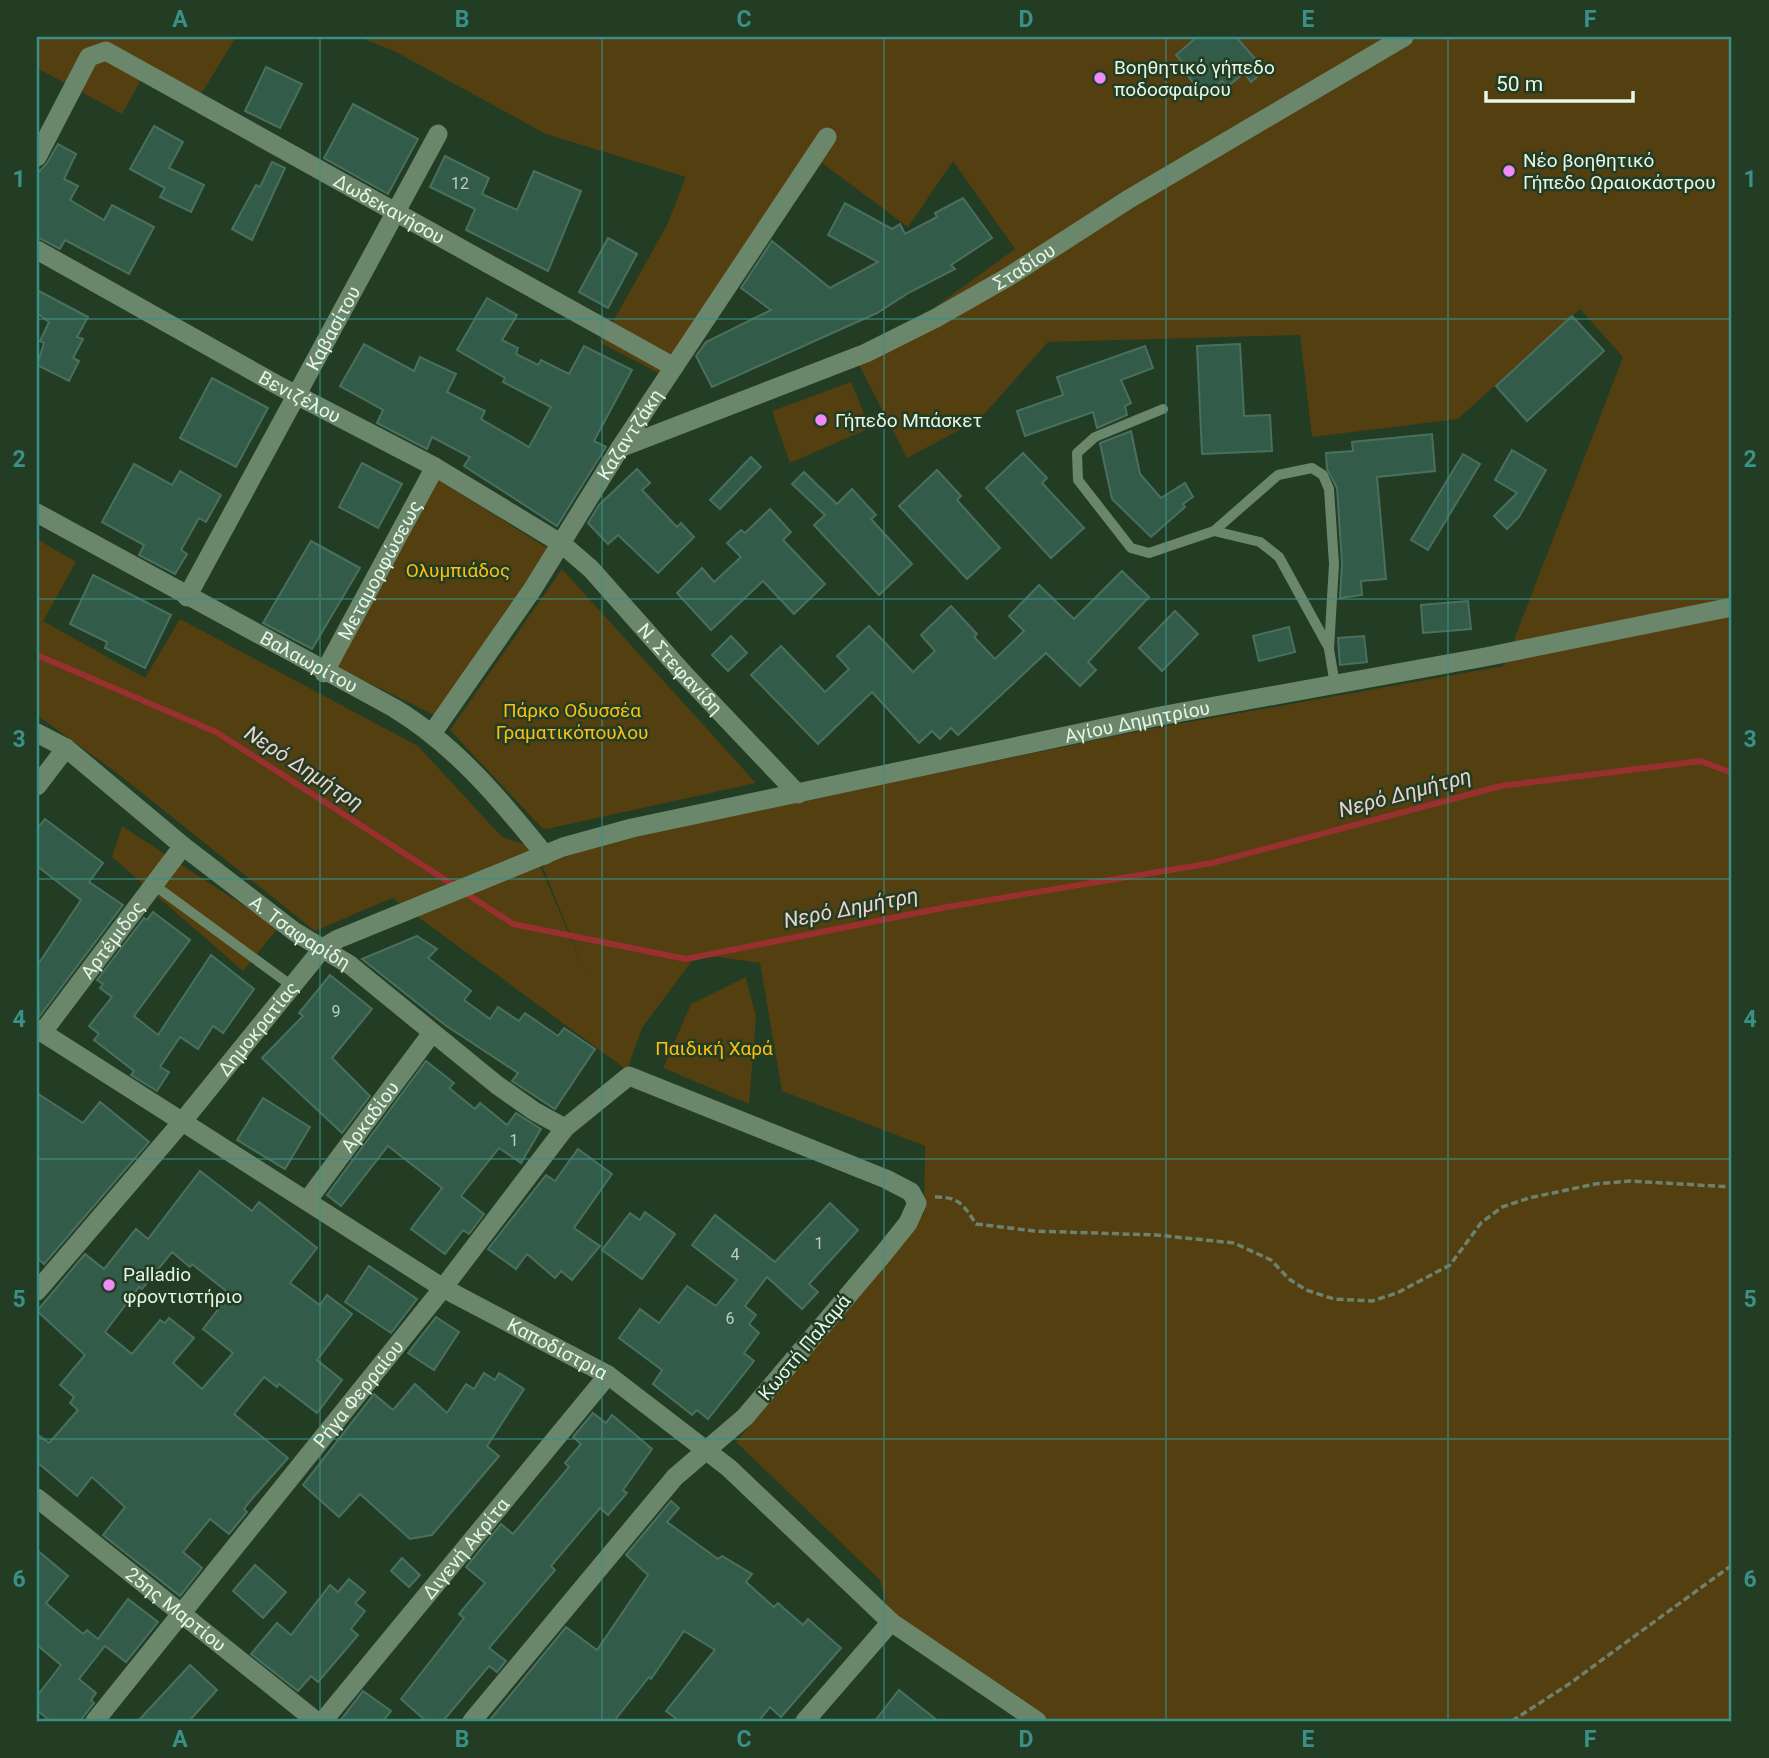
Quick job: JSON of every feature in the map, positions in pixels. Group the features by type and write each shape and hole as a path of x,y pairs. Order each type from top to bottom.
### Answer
{"street":[{"name":"Σταδίου","path":"620,448 866,353 936,318 1008,277 1129,199 1404,37"},
{"name":"Δωδεκανήσου","path":"37,158 89,57 106,51 674,367"},
{"name":"Καβασίτου","path":"187,597 438,134"},
{"name":"Καζαντζάκη","path":"433,732 562,544 620,448 827,137"},
{"name":"Βενιζέλου","path":"37,250 297,395 435,467 562,544"},
{"name":"Μεταμορφώσεως","path":"324,673 435,467"},
{"name":"Βαλαωρίτου","path":"37,513 324,673 394,708 433,732 521,825 545,855"},
{"name":"Ν. Στεφανίδη","path":"562,544 591,569 798,794"},
{"name":"Αγίου Δημητρίου","path":"545,855 632,828 1160,716 1335,685 1732,607"},
{"name":"Α. Τσαφαρίδη","path":"37,733 66,748 183,846 295,932 350,965 432,1033 534,1111 565,1128"},
{"path":"37,786 66,748"},
{"name":"Αρτέμιδος","path":"40,1031 183,846"},
{"name":"Δημοκρατίας","path":"37,1291 182,1122 323,948 482,879 545,855"},
{"name":"Καποδίστρια","path":"40,1031 443,1288 608,1375 706,1449 891,1622 1037,1721"},
{"name":"Αρκαδίου","path":"307,1201 432,1033"},
{"name":"Ρήγα Φερραίου","path":"95,1721 443,1288 565,1128 629,1076 886,1179 915,1196"},
{"name":"Κωστή Παλαμά","path":"472,1721 675,1476 745,1416 884,1253 914,1212 915,1196"},
{"name":"Διγενή Ακρίτα","path":"323,1721 608,1375"},
{"name":"25ης Μαρτίου","path":"37,1498 316,1721"},
{"path":"805,1721 891,1622"}],"lane":[{"path":"1163,409 1095,436 1077,453 1079,480 1131,548 1149,553 1214,531 1278,475 1312,468 1323,475 1329,489 1334,564 1329,649 1335,685"},
{"path":"1214,531 1260,542 1279,557 1329,649"},
{"path":"154,885 292,986"}],"path":[{"path":"915,1196 952,1197 965,1207 976,1224 1034,1231 1156,1235 1234,1243 1271,1260 1289,1279 1306,1290 1334,1299 1371,1301 1397,1293 1450,1265 1480,1223 1502,1207 1529,1198 1595,1184 1630,1181 1732,1186"},
{"path":"1512,1721 1569,1684 1732,1565"}],"green space":[{"path":"37,37 236,37 200,96 148,67 122,114 37,68"},
{"path":"359,37 1732,37 1732,1721 1025,1721 891,1622 880,1580 736,1442 924,1214 925,1146 782,1091 760,963 697,954 642,1028 627,1070 392,898 315,931 117,773 37,715 37,539 76,562 43,621 145,678 180,619 418,746 502,837 532,847 587,976 542,865 593,847 641,834 1150,729 1504,666 1623,357 1580,309 1458,419 1312,437 1300,335 1048,342 980,419 907,458 858,363 1015,249 953,161 908,227 822,163 672,380 601,343 667,225 686,177 546,134 396,52"},
{"name":"Γήπεδο Μπάσκετ","path":"851,382 870,428 790,463 772,411"},
{"name":"Ολυμπιάδος","path":"435,478 549,549 434,715 336,667"},
{"name":"Πάρκο Οδυσσέα Γραματικόπουλου","path":"562,569 756,783 547,829 542,828 450,730"},
{"path":"122,826 278,928 243,971 112,857"},
{"name":"Παιδική Χαρά","path":"746,977 756,1017 749,1104 663,1068 691,1004"}],"building":[{"path":"1197,37 1236,37 1265,70 1251,82 1244,73 1227,87 1222,81 1204,96 1187,75 1191,72 1176,55"},
{"path":"266,67 302,84 280,128 245,111"},
{"path":"353,104 418,139 388,194 324,158"},
{"path":"154,126 183,142 169,168 204,185 191,212 160,197 165,188 130,169"},
{"path":"58,144 76,154 64,179 78,186 70,200 104,220 112,205 154,227 129,274 65,240 60,249 37,237 37,174"},
{"path":"445,156 489,178 482,194 517,210 534,171 581,191 548,271 466,230 475,209 430,187"},
{"path":"272,162 285,168 252,240 232,229 256,185 260,187"},
{"path":"963,198 992,238 951,265 955,269 877,313 712,387 696,356 706,342 771,310 741,288 772,241 830,288 878,262 828,235 845,203 892,229 900,224 905,234 937,217 935,213"},
{"path":"608,238 637,254 608,308 579,292"},
{"path":"37,290 88,317 77,337 83,339 73,358 79,361 69,381 37,365 44,343 40,341 49,322 37,313"},
{"path":"487,298 517,315 502,340 518,348 516,354 538,365 541,360 569,374 584,346 632,370 594,441 606,447 557,526 464,466 470,457 432,437 427,449 377,423 383,410 340,386 364,344 414,371 420,357 456,374 447,392 485,411 481,419 529,447 551,407 503,382 505,378 457,350"},
{"path":"1572,316 1604,351 1527,421 1496,386"},
{"path":"1240,344 1244,416 1270,415 1272,451 1202,454 1197,346"},
{"path":"1145,346 1153,368 1121,380 1131,403 1125,406 1127,415 1097,428 1093,412 1025,436 1017,411 1063,395 1057,377"},
{"path":"212,378 268,408 236,467 180,438"},
{"path":"1131,431 1140,474 1161,498 1185,483 1193,497 1151,537 1112,499 1100,443"},
{"path":"1432,434 1435,471 1377,477 1386,579 1361,581 1362,595 1340,598 1342,563 1337,488 1327,469 1326,453 1353,451 1352,442"},
{"path":"1512,450 1546,470 1519,517 1507,529 1494,516 1517,493 1495,480"},
{"path":"1023,453 1047,478 1042,483 1084,528 1051,558 986,488"},
{"path":"1463,454 1480,464 1428,550 1411,540"},
{"path":"751,457 761,467 720,509 710,500"},
{"path":"362,463 402,484 378,528 339,507"},
{"path":"134,464 172,485 180,471 221,495 206,522 199,518 181,550 187,554 175,574 139,555 144,545 102,522"},
{"path":"637,469 650,483 642,490 677,527 681,523 694,537 658,573 618,535 608,544 588,523 599,505"},
{"path":"937,470 961,496 957,500 1000,548 967,579 899,506"},
{"path":"804,472 837,504 852,489 876,515 871,519 912,564 879,595 814,525 825,515 792,484"},
{"path":"770,509 791,532 783,540 825,584 794,614 763,581 711,630 677,593 702,568 714,582 741,557 727,543 741,530 745,533"},
{"path":"311,541 360,568 312,649 263,623"},
{"path":"1122,571 1149,597 1088,662 1096,670 1080,686 1046,653 958,735 951,728 940,739 932,731 919,743 872,692 818,744 751,675 781,646 825,692 849,669 837,656 869,626 913,672 935,651 921,635 951,606 977,634 974,637 995,659 1024,631 1009,616 1039,585 1074,619"},
{"path":"93,575 171,615 145,668 105,648 107,642 70,624"},
{"path":"1468,601 1471,629 1423,633 1421,605"},
{"path":"1175,611 1198,634 1162,671 1139,648"},
{"path":"1289,627 1295,652 1259,661 1253,636"},
{"path":"731,636 747,653 728,671 712,655"},
{"path":"1364,636 1367,662 1340,665 1338,638"},
{"path":"45,819 103,863 89,882 123,905 39,1017 37,966 81,900 37,866 37,829"},
{"path":"153,912 190,940 134,1016 158,1035 211,955 254,989 223,1033 213,1026 198,1049 180,1037 160,1067 169,1072 157,1091 131,1075 134,1071 94,1040 99,1034 89,1026 112,997 100,988 103,984 97,980 144,918 147,920"},
{"path":"417,936 437,949 428,958 471,991 464,1000 490,1019 498,1007 519,1021 525,1013 558,1036 564,1028 595,1049 555,1109 512,1081 518,1073 445,1025 362,959"},
{"path":"330,975 372,1009 332,1058 370,1096 342,1133 262,1058 303,1016 299,1013"},
{"path":"426,1061 454,1083 449,1088 475,1109 480,1103 507,1125 516,1113 541,1129 521,1163 499,1148 461,1196 484,1214 469,1234 463,1230 445,1254 411,1229 442,1188 388,1146 341,1206 327,1195"},
{"path":"37,1093 83,1123 100,1102 149,1142 44,1264 37,1258"},
{"path":"263,1098 310,1127 285,1169 237,1140"},
{"path":"578,1149 612,1174 574,1228 600,1246 572,1280 561,1271 555,1278 527,1254 516,1269 488,1249 546,1175 555,1181"},
{"path":"200,1171 252,1211 259,1202 317,1248 290,1283 320,1305 327,1295 352,1314 317,1360 342,1380 317,1413 279,1384 277,1387 264,1377 234,1414 288,1458 244,1509 247,1512 229,1534 210,1519 183,1552 202,1568 180,1596 103,1535 125,1507 92,1477 77,1496 37,1462 37,1434 49,1443 78,1410 70,1403 74,1397 60,1385 85,1355 37,1311 85,1254 104,1269 136,1229 148,1239","holes":["172,1252 190,1267 192,1264 230,1294 203,1329 233,1353 202,1389 173,1363 194,1338 169,1318 165,1323 160,1320 132,1354 105,1332 139,1287 142,1289"]},
{"path":"830,1203 858,1230 809,1284 818,1292 802,1309 767,1277 745,1306 756,1315 749,1324 759,1333 744,1353 754,1361 708,1419 697,1410 692,1415 653,1384 662,1370 619,1338 640,1309 659,1323 687,1286 716,1306 737,1280 692,1245 715,1215 775,1262"},
{"path":"645,1212 675,1234 642,1279 602,1250 630,1213 640,1220"},
{"path":"369,1266 417,1299 391,1333 345,1302"},
{"path":"436,1317 459,1332 434,1370 408,1353"},
{"path":"484,1373 495,1380 499,1373 524,1389 487,1446 499,1456 432,1535 410,1539 360,1494 339,1517 303,1485 374,1394 393,1410 415,1384 447,1413 466,1384 474,1389"},
{"path":"593,1413 606,1423 612,1415 652,1449 623,1490 627,1493 608,1515 600,1508 551,1566 555,1570 489,1648 506,1661 497,1672 489,1666 443,1721 426,1721 401,1699 464,1618 459,1614 485,1583 466,1567 501,1524 513,1534 569,1467 565,1463 581,1444 573,1437"},
{"path":"671,1501 679,1508 667,1522 718,1559 722,1556 752,1574 746,1582 774,1607 778,1603 803,1625 808,1619 841,1648 781,1717 770,1707 759,1721 679,1721 666,1711 715,1650 684,1631 651,1679 649,1677 614,1721 489,1721 566,1627 597,1650 648,1575 626,1555"},
{"path":"37,1550 68,1576 46,1603 83,1634 87,1630 98,1639 128,1599 158,1622 126,1662 105,1646 79,1679 96,1693 91,1700 94,1703 80,1721 50,1721 37,1710 37,1696 61,1665 37,1645"},
{"path":"402,1558 420,1575 409,1587 391,1571"},
{"path":"255,1565 286,1592 263,1618 233,1591"},
{"path":"349,1579 365,1592 355,1603 365,1611 351,1629 358,1635 318,1682 311,1676 298,1691 251,1654 277,1623 291,1635 330,1585 338,1592"},
{"path":"190,1665 217,1690 189,1721 138,1721"},
{"path":"899,1690 938,1721 875,1721"},
{"path":"363,1691 391,1711 383,1721 340,1721"}],"waterway":[{"name":"Νερό Δημήτρη","path":"37,655 216,732 455,886"},
{"name":"Νερό Δημήτρη","path":"464,892 513,924 686,959 947,907 1212,863 1501,786 1701,761 1732,773"}],"place":[{"name":"Βοηθητικό γήπεδο ποδοσφαίρου","path":"1100,78"},
{"name":"Νέο βοηθητικό Γήπεδο Ωραιοκάστρου","path":"1509,171"},
{"name":"Γήπεδο Μπάσκετ","path":"821,420"},
{"name":"Palladio φροντιστήριο","path":"109,1285"}]}
